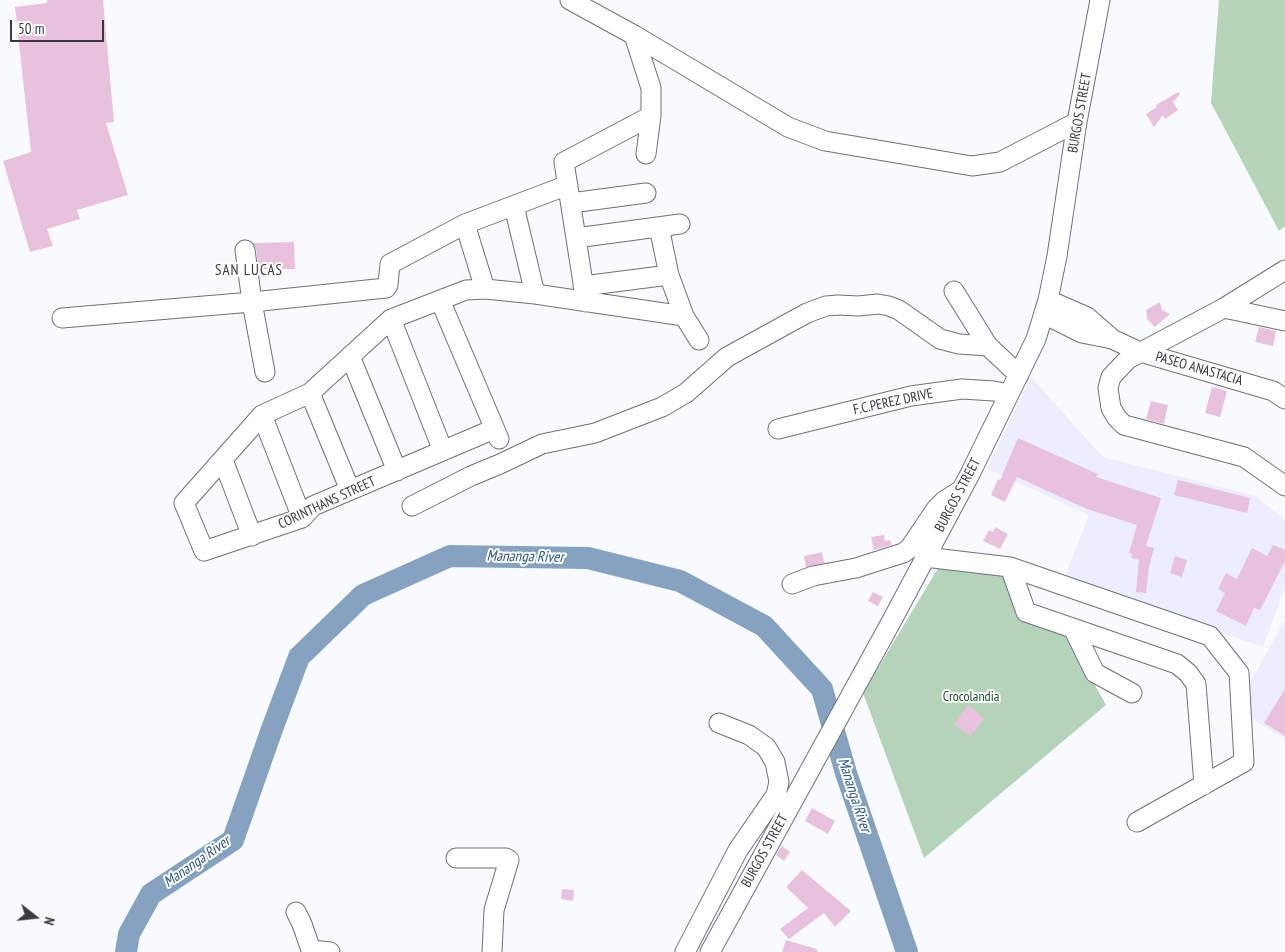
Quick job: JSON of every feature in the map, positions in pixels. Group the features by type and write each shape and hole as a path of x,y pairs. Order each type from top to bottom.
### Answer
{"street":[{"path":"570,0 634,35 788,127 825,141 972,166 1000,162 1077,122"},
{"name":"BURGOS STREET","path":"710,952 868,665 962,489 1036,339 1046,307 1057,256 1077,122 1100,0"},
{"path":"634,35 651,88 651,116 646,154"},
{"path":"585,294 564,162 651,116"},
{"path":"62,318 252,302 386,288 390,264 465,224 568,184"},
{"path":"571,203 646,193"},
{"path":"514,206 535,294"},
{"path":"465,224 485,289"},
{"path":"576,238 680,224"},
{"path":"659,227 668,275 684,316 699,340"},
{"path":"245,250 252,302 265,372"},
{"path":"1285,270 1224,308 1128,359 1112,376 1108,388 1110,408 1124,425 1244,457 1285,486"},
{"path":"585,294 668,275"},
{"path":"252,536 223,460 262,415 310,393 392,319 466,290 485,289 535,294 585,294 684,316"},
{"path":"954,291 988,346 1019,375"},
{"name":"CORINTHANS STREET","path":"223,460 184,503 204,551 302,518 313,506 350,490 443,451 497,434 440,300"},
{"path":"412,506 471,476 542,444 595,433 668,404 686,393 727,357 808,313 826,306 878,304 889,306 899,310 940,339 959,344 988,346"},
{"name":"PASEO ANASTACIA","path":"1046,307 1082,332 1112,339 1140,352 1273,391 1285,399"},
{"path":"1224,308 1285,322"},
{"path":"392,319 443,451"},
{"path":"350,356 397,471"},
{"name":"F.C.PEREZ DRIVE","path":"778,429 911,396 962,389 1009,394"},
{"path":"310,393 350,490"},
{"path":"262,415 302,518"},
{"path":"792,584 813,576 856,568 903,553 909,548 936,509 962,489"},
{"path":"925,557 1010,567 1210,636 1238,673 1244,762 1137,822"},
{"path":"1010,567 1026,612 1176,664 1188,673 1196,684 1204,785"},
{"path":"1073,628 1095,673 1132,693"},
{"path":"685,952 738,850 776,795 779,782 775,762 766,747 749,735 719,723"},
{"path":"456,858 506,858 508,860 494,910 492,952"},
{"path":"296,912 311,950 330,952"}],"shaded area":[{"path":"1031,377 1103,457 1256,496 1285,520 1285,588 1263,647 1064,579 1089,515 987,469"},
{"path":"1285,620 1285,739 1249,717 1248,686"}],"green space":[{"path":"1219,0 1285,0 1285,226 1279,231 1211,103"},
{"name":"Crocolandia","path":"940,565 1003,572 1017,616 1064,629 1106,705 924,858 863,693"}],"building":[{"path":"47,0 103,0 114,122 106,123 128,195 77,210 80,219 47,229 53,246 30,252 3,161 31,152 15,7 47,3"},
{"path":"1178,92 1180,94 1173,102 1178,110 1165,119 1163,115 1154,127 1146,114 1157,107 1156,105"},
{"path":"294,242 295,269 259,269 256,248 253,243"},
{"path":"1160,302 1162,310 1170,314 1155,327 1147,319 1146,310"},
{"path":"1259,327 1276,331 1273,346 1255,342"},
{"path":"1212,387 1227,391 1220,417 1205,413"},
{"path":"1151,401 1168,405 1164,424 1146,419"},
{"path":"1018,438 1098,474 1096,477 1161,498 1146,546 1154,548 1149,567 1146,593 1136,592 1139,560 1131,558 1132,554 1129,553 1137,525 1087,509 1017,477 1005,502 991,495 998,479 1000,480"},
{"path":"1178,480 1250,498 1247,513 1174,495"},
{"path":"995,527 1008,534 1000,549 983,541 989,530 993,532"},
{"path":"884,535 885,541 890,540 892,545 874,550 871,537"},
{"path":"1273,545 1285,550 1285,561 1260,610 1254,608 1246,626 1216,611 1225,593 1218,589 1226,573 1237,579 1252,548 1267,556"},
{"path":"822,552 824,563 806,567 804,556"},
{"path":"1175,556 1187,560 1182,577 1170,573"},
{"path":"873,592 883,597 878,606 868,601"},
{"path":"1285,689 1285,736 1264,723"},
{"path":"968,705 984,718 971,736 954,724"},
{"path":"812,808 835,821 828,834 805,821"},
{"path":"782,846 790,852 784,861 776,855"},
{"path":"802,870 851,911 835,927 824,913 789,939 780,929 808,908 786,887"},
{"path":"562,889 574,890 573,901 561,899"},
{"path":"786,940 817,949 817,952 782,952"}],"waterway":[{"name":"Mananga River","path":"126,952 129,934 151,894 233,840 299,657 363,595 450,556 588,558 680,581 764,626 822,689 846,773 907,952"}],"district":[{"name":"SAN LUCAS","path":"249,271"}]}
